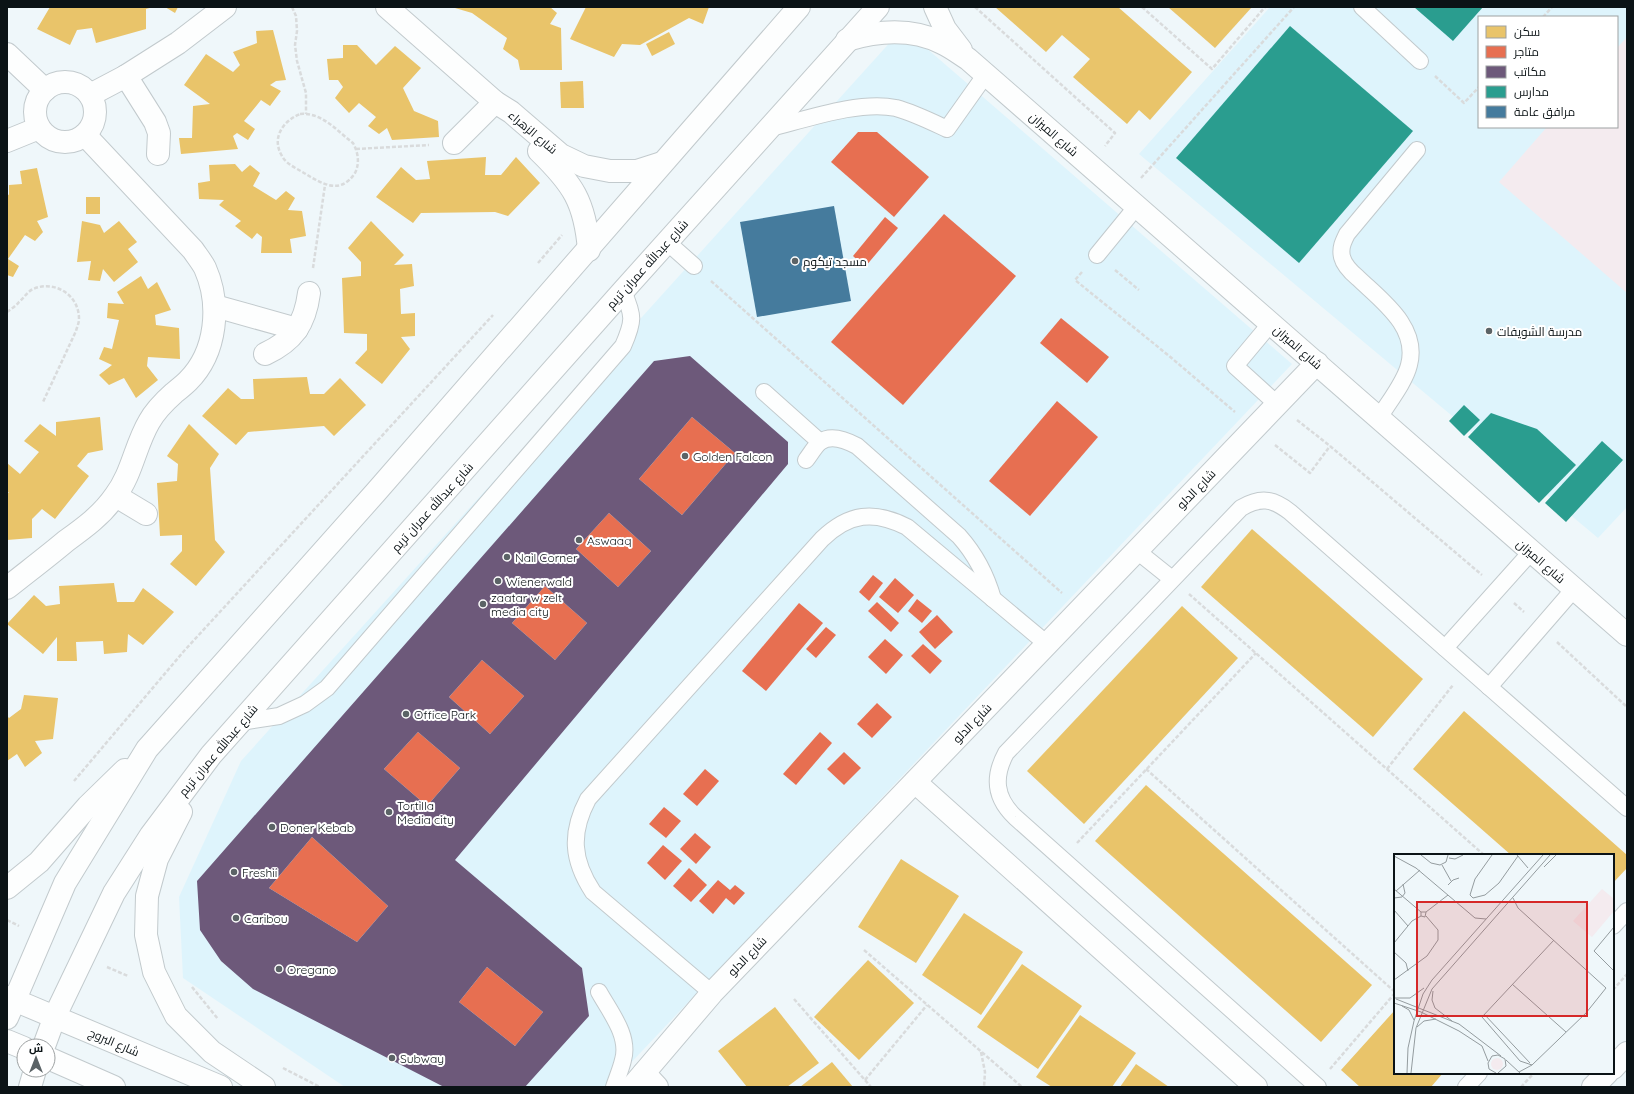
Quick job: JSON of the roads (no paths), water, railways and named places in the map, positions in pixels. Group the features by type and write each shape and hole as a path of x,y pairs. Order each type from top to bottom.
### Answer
{"street":[{"path":"90,95 126,76 178,43 225,7"},
{"name":"شارع الزهراء","path":"387,7 496,103 511,112 560,155 584,166 610,172 637,171 662,163"},
{"path":"7,888 39,862 88,806 147,749 589,250 662,163 799,7"},
{"name":"شارع عبدالله عمران تريم","path":"47,1038 55,1016 114,893 151,835 211,755 623,291 878,7"},
{"name":"شارع الميزان","path":"935,7 945,29 968,59"},
{"name":"شارع الميزان","path":"847,40 885,32 904,33 922,36 941,42 968,59 1627,635"},
{"path":"7,54 45,90"},
{"path":"126,76 155,122 159,133 158,154"},
{"path":"63,82 73,83 90,95 94,105 95,116 85,135 76,140 66,142 55,141 46,136 39,128 35,118 35,108 38,98 45,90 53,85 63,82"},
{"path":"454,143 496,103"},
{"name":"شارع الزهراء","path":"496,103 508,120 554,165 570,183 580,204 587,227 589,250"},
{"path":"8,140 39,128"},
{"path":"7,588 102,513 116,496 127,477 149,422 160,407 188,381 201,365 209,347 214,327 215,306 211,286 207,274 193,250 85,135"},
{"path":"265,354 278,348 297,329 304,318 309,293"},
{"path":"215,306 297,329"},
{"name":"شارع الدلو","path":"644,1082 712,993 1317,364"},
{"path":"116,496 146,514"},
{"path":"9,1005 65,883 147,749"},
{"path":"211,755 156,860 147,896 146,935 154,972 176,1016 212,1052 264,1087"},
{"path":"915,782 1256,1087"},
{"name":"شارع البروج","path":"9,1005 55,1016 221,1087"},
{"path":"1614,1067 1627,1053"},
{"path":"56,1062 114,1087"},
{"path":"1593,1087 1607,1074"}],"lane":[{"path":"1362,7 1420,61"},
{"path":"767,130 841,111 868,106 895,108 921,116 947,128 986,74"},
{"path":"1379,418 1409,365 1411,347 1406,328 1394,313 1349,270 1342,258 1341,246 1347,234 1417,150"},
{"path":"1097,255 1131,201"},
{"path":"667,242 694,266"},
{"path":"240,722 279,716 304,704 328,688 623,346 631,328 631,309 623,291"},
{"path":"1271,323 1235,366 1277,404"},
{"path":"764,392 820,442"},
{"path":"806,460 820,442 832,438 845,440 856,446 959,536 981,565 993,599"},
{"path":"1317,1086 1007,809 998,787 1000,763 1006,753 1240,508 1252,502 1266,500 1279,504 1290,512 1627,808"},
{"path":"712,993 593,892 584,878 578,863 575,846 576,830 580,814 588,799 822,539 833,528 840,524 862,517 878,517 893,520 907,527 1048,644"},
{"path":"1137,551 1172,579"},
{"path":"1445,648 1531,552"},
{"path":"1489,687 1542,628 1574,589"},
{"path":"1614,925 1627,910"},
{"path":"599,992 624,1037 624,1060 614,1087"},
{"path":"1466,1087 1478,1074"}],"place":[{"name":"مسجد تيكوم","path":"795,261"},
{"name":"مدرسة الشويفات","path":"1489,331"},
{"name":"Golden Falcon","path":"685,456"},
{"name":"Aswaaq","path":"579,540"},
{"name":"Nail Corner","path":"507,557"},
{"name":"Wienerwald","path":"498,581"},
{"name":"zaatar w zelt media city","path":"483,604"},
{"name":"Office Park","path":"406,714"},
{"name":"Tortilla Media city","path":"389,812"},
{"name":"Doner Kebab","path":"272,827"},
{"name":"Freshii","path":"234,872"},
{"name":"Caribou","path":"236,918"},
{"name":"Oregano","path":"279,969"},
{"name":"Subway","path":"392,1058"}]}
